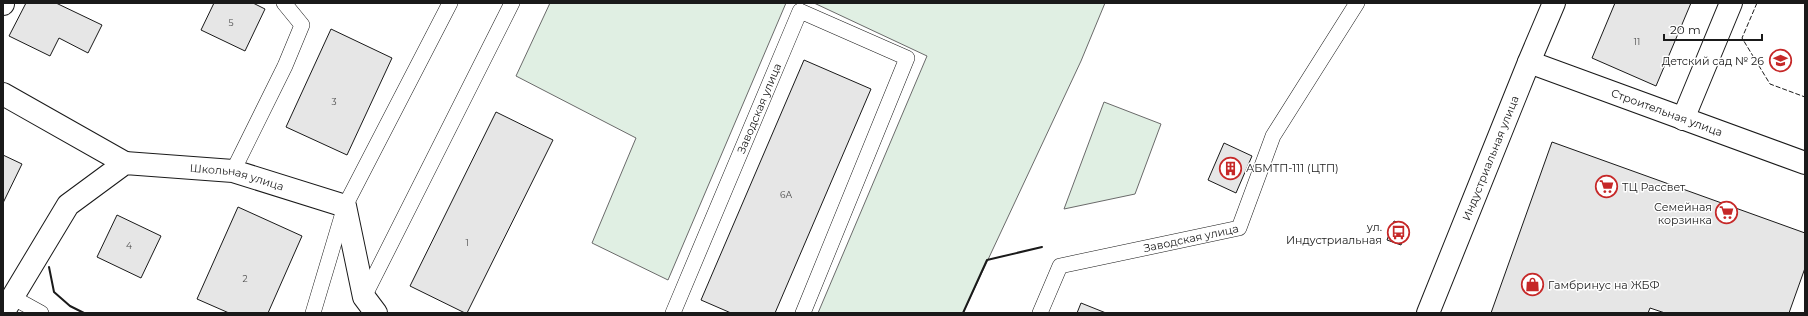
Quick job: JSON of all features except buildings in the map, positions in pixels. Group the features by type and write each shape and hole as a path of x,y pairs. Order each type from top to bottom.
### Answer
{"street":[{"name":"Индустриальная улица","path":"1428,313 1554,3"},
{"path":"1684,119 1731,3"},
{"name":"Строительная улица","path":"1529,62 1805,163"},
{"name":"Школьная улица","path":"3,94 125,163 233,171 345,206"},
{"path":"8,305 68,205 125,163"},
{"path":"345,206 370,305"}],"lane":[{"path":"233,171 284,66 302,25 284,3"},
{"path":"313,310 345,206 450,3"},
{"path":"370,305 512,3"},
{"name":"Заводская улица","path":"1040,313 1060,266 1239,228 1273,136 1357,3"},
{"name":"Заводская улица","path":"673,313 800,11 907,58 803,313"},
{"path":"8,305 41,313"}],"green space":[{"path":"550,3 786,3 668,280 592,243 636,138 516,76"},
{"path":"814,3 1105,3 1081,61 963,313 818,313 927,56"},
{"path":"1104,102 1161,124 1135,194 1064,209"}],"fence":[{"path":"1757,3 1742,38 1770,84 1805,97"}],"wall":[{"path":"963,313 987,260 1042,247"},
{"path":"49,267 54,292 70,306 84,313"}],"place":[{"name":"Детский сад № 26","path":"1780,61"},
{"name":"АБМТП-111 (ЦТП)","path":"1230,168"},
{"name":"ТЦ Рассвет","path":"1607,187"},
{"name":"Семейная корзинка","path":"1727,213"},
{"name":"ул. Индустриальная","path":"1398,233"},
{"name":"Гамбринус на ЖБФ","path":"1533,285"}]}
